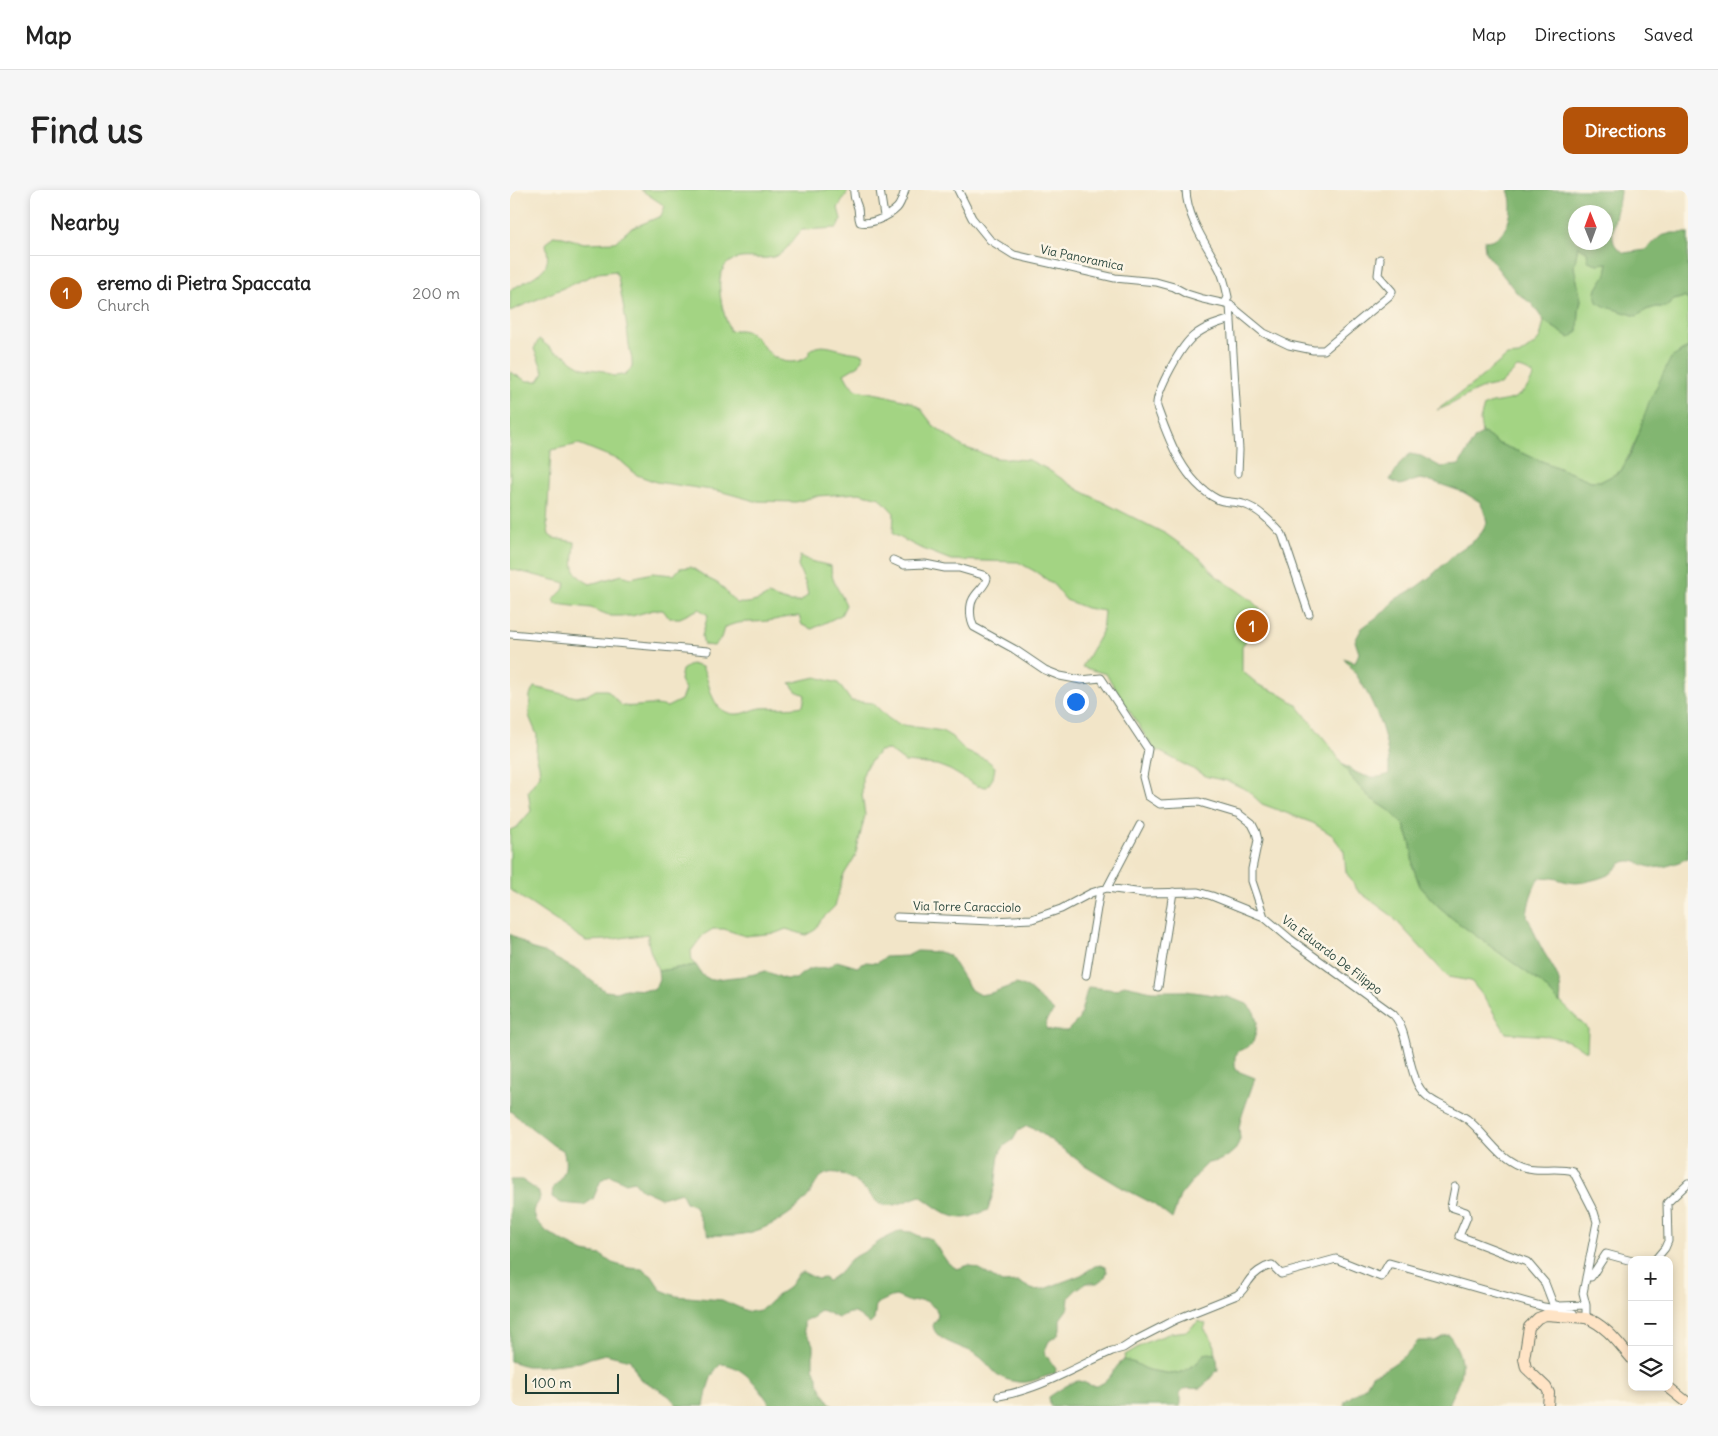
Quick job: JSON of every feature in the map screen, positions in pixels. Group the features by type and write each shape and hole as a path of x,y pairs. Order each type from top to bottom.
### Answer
{"street":[{"path":"854,190 853,198 858,209 860,222 870,222 898,208 906,190"},
{"path":"880,190 884,216"},
{"name":"Via Panoramica","path":"958,190 972,218 990,240 1014,255 1115,278 1156,282 1203,299 1227,304"},
{"path":"1186,190 1188,206 1221,272 1228,297 1239,450 1238,473"},
{"path":"1227,304 1264,333 1289,345 1312,350 1324,350 1372,311 1392,291 1378,275 1380,259"},
{"path":"1231,319 1206,328 1193,336 1164,380 1157,398 1157,407 1180,461 1199,485 1218,500 1248,506 1276,527 1282,534 1309,614"},
{"name":"Via Eduardo De Filippo","path":"893,560 904,565 925,564 945,568 959,568 983,575 987,578 987,582 972,599 971,613 974,627 1014,648 1045,670 1081,680 1101,678 1148,749 1143,777 1148,796 1160,804 1199,802 1239,814 1252,824 1258,840 1252,869 1252,882 1264,917 1290,939 1393,1014 1401,1024 1407,1053 1417,1083 1423,1094 1467,1120 1512,1163 1523,1167 1573,1171 1594,1212 1597,1222 1583,1292 1586,1305 1584,1318"},
{"path":"510,634 708,651"},
{"path":"1086,975 1103,889 1140,825"},
{"path":"1103,889 1143,893 1198,892 1264,917"},
{"name":"Via Torre Caracciolo","path":"897,917 992,921 1032,919 1061,909 1103,889"},
{"path":"1158,987 1173,892"},
{"path":"1659,1256 1666,1248 1668,1241 1667,1203 1688,1183"},
{"path":"1455,1187 1451,1207 1466,1212 1459,1236 1527,1262 1545,1283 1553,1304 1560,1306 1586,1305"},
{"path":"1586,1277 1591,1276 1606,1254 1628,1260"},
{"path":"999,1396 1014,1394 1033,1387 1112,1351 1123,1348 1134,1340 1177,1319 1237,1295 1243,1291 1249,1280 1263,1268 1272,1265 1281,1274 1336,1259 1381,1277 1389,1264 1544,1307 1576,1314 1596,1324 1612,1336 1628,1354"},
{"path":"1548,1406 1549,1393 1526,1368 1524,1359 1529,1327 1538,1318 1546,1315 1584,1318"},
{"path":"1673,1391 1688,1403"}],"green space":[{"path":"641,190 849,190 838,208 841,219 837,228 802,230 778,255 768,258 741,258 727,263 722,271 720,291 721,302 730,331 740,330 748,332 775,357 786,362 803,360 812,349 819,346 864,355 859,365 844,374 849,383 857,390 911,402 920,408 933,425 963,447 996,458 1029,460 1047,469 1079,490 1166,534 1201,559 1215,575 1251,600 1266,615 1242,646 1242,671 1259,685 1278,693 1296,704 1330,746 1355,782 1370,798 1389,810 1404,825 1411,845 1413,867 1420,886 1453,919 1541,983 1588,1029 1587,1051 1568,1041 1549,1036 1506,1033 1484,997 1471,981 1448,977 1391,915 1358,891 1346,872 1344,851 1332,835 1313,823 1262,804 1247,790 1228,781 1208,777 1153,748 1106,674 1082,667 1102,632 1104,611 1086,608 1066,600 1053,584 1018,562 951,560 918,547 893,534 894,513 880,498 859,493 817,496 796,502 755,501 719,491 656,482 637,475 621,461 579,444 551,450 547,524 549,535 553,538 575,542 575,572 583,580 590,584 622,575 631,578 652,573 674,575 680,568 691,567 719,584 736,603 753,602 768,595 789,602 800,602 808,595 798,566 800,556 810,561 831,566 834,582 846,605 841,615 812,629 802,625 799,616 740,623 724,628 721,638 714,646 704,645 702,636 708,615 699,609 680,618 669,618 663,610 653,610 632,616 611,616 591,608 556,604 553,600 563,590 566,583 510,569 510,372 527,381 538,381 544,372 534,349 539,339 555,352 565,355 583,368 604,371 613,376 624,375 632,368 632,359 623,302 615,271 598,273 510,311 510,290 530,279 544,268 548,254 546,244 553,236 584,243 615,242 630,229 661,216 665,206"},
{"path":"1508,190 1620,190 1613,233 1613,205 1568,205 1568,250 1577,250 1574,267 1581,300 1578,331 1570,338 1544,321 1532,304 1516,292 1485,252 1484,241 1492,240 1504,230 1508,223 1511,206"},
{"path":"1672,233 1688,233 1688,300 1684,297 1674,300 1666,307 1646,310 1637,316 1606,307 1597,302 1595,292 1606,274 1608,263 1597,264 1588,261 1585,250 1613,250 1613,240 1616,246 1624,253 1645,250 1661,236"},
{"path":"1577,250 1587,251 1597,264 1608,263 1606,274 1595,292 1617,310 1637,316 1646,310 1666,307 1674,300 1684,297 1688,300 1688,348 1680,352 1621,471 1602,481 1591,481 1497,443 1484,433 1482,434 1480,420 1484,406 1513,399 1521,394 1531,382 1533,374 1525,370 1517,368 1500,385 1476,391 1437,410 1507,356 1519,355 1536,343 1540,338 1544,321 1570,338 1578,331 1581,300 1574,267"},
{"path":"1688,348 1688,858 1675,864 1660,867 1628,861 1620,864 1610,874 1601,878 1577,883 1546,877 1539,878 1534,887 1527,917 1538,942 1556,972 1560,986 1560,1003 1541,983 1453,919 1435,903 1420,886 1413,867 1411,845 1404,825 1389,810 1370,798 1342,764 1364,776 1376,777 1389,774 1386,743 1382,727 1362,683 1344,658 1355,663 1359,653 1355,641 1362,628 1388,609 1394,600 1430,577 1457,552 1475,540 1487,523 1480,502 1463,492 1420,479 1400,485 1390,480 1401,462 1410,454 1421,456 1441,467 1459,465 1475,438 1484,433 1497,443 1591,481 1602,481 1621,471 1634,447 1649,402 1671,358"},
{"path":"691,664 702,667 715,702 722,710 732,714 761,708 803,706 805,695 796,691 790,683 816,677 838,683 851,701 873,703 897,724 942,731 952,737 967,752 987,760 995,767 993,778 987,787 977,786 950,770 937,765 905,762 889,750 879,751 866,767 862,777 865,815 855,857 843,876 835,906 820,921 815,930 806,935 786,929 776,933 745,936 724,929 713,929 703,935 691,951 692,962 696,965 658,971 650,949 648,934 586,941 510,890 510,830 517,827 531,811 528,791 540,775 536,755 537,735 529,716 530,695 534,687 576,697 587,695 596,690 607,690 622,706 655,705 667,707 681,700 685,690 680,680 682,670"},
{"path":"510,934 533,949 544,952 580,972 605,991 616,992 625,989 654,990 659,980 658,971 696,965 702,975 711,980 745,976 765,971 785,979 796,979 807,971 814,968 827,968 837,961 857,967 866,962 877,963 885,957 907,956 917,951 939,952 949,955 971,990 980,995 1016,984 1028,988 1054,1011 1047,1019 1046,1029 1056,1031 1067,1031 1079,1019 1088,987 1117,990 1124,985 1152,991 1186,991 1228,997 1247,1004 1254,1012 1257,1022 1253,1042 1235,1056 1235,1070 1255,1078 1241,1118 1239,1128 1240,1139 1236,1149 1218,1161 1208,1163 1200,1171 1180,1196 1172,1219 1152,1203 1083,1164 1037,1130 1027,1126 1018,1131 1013,1140 1004,1146 999,1155 995,1187 988,1210 970,1217 963,1218 950,1215 920,1196 888,1206 875,1200 856,1182 839,1174 829,1173 817,1181 803,1202 780,1220 744,1234 709,1235 703,1227 695,1206 686,1202 681,1192 661,1198 641,1189 634,1181 626,1183 610,1175 601,1180 593,1199 584,1205 561,1203 552,1197 553,1187 560,1180 564,1171 563,1150 553,1145 510,1111"},
{"path":"510,1180 522,1180 538,1191 539,1201 533,1210 536,1220 547,1232 562,1241 584,1252 601,1255 612,1263 629,1268 642,1269 652,1276 661,1290 676,1296 722,1300 749,1312 765,1307 789,1287 798,1274 803,1272 817,1279 824,1278 828,1281 841,1272 851,1259 900,1231 911,1232 931,1239 948,1263 957,1269 969,1265 1002,1283 1019,1282 1033,1290 1044,1289 1081,1275 1095,1266 1101,1265 1106,1267 1107,1272 1105,1277 1097,1283 1086,1283 1069,1297 1068,1308 1060,1319 1058,1335 1049,1341 1045,1350 1046,1355 1056,1369 1055,1374 1023,1382 1003,1378 977,1355 950,1343 938,1335 933,1323 937,1319 938,1314 936,1309 926,1301 910,1302 896,1296 876,1304 874,1320 870,1324 856,1314 848,1313 838,1318 819,1310 813,1318 807,1319 804,1322 804,1331 813,1345 813,1368 818,1377 818,1383 829,1402 834,1406 771,1406 744,1373 729,1365 721,1364 711,1378 704,1406 678,1406 669,1396 640,1379 630,1360 605,1354 580,1362 542,1366 526,1366 510,1361"},
{"path":"1199,1321 1206,1324 1204,1329 1213,1341 1215,1354 1204,1354 1197,1363 1182,1372 1172,1374 1148,1370 1124,1360 1125,1355 1147,1342 1171,1333 1187,1331"},
{"path":"1449,1335 1457,1348 1461,1361 1461,1374 1448,1406 1344,1406 1345,1401 1366,1386 1372,1375 1397,1361 1409,1352 1418,1341 1435,1341"},
{"path":"1204,1354 1215,1354 1218,1370 1202,1387 1183,1389 1180,1393 1180,1406 1051,1406 1050,1404 1049,1397 1077,1381 1094,1386 1103,1383 1124,1360 1148,1370 1172,1374 1182,1372 1197,1363"}],"place":[{"name":"eremo di Pietra Spaccata","path":"1252,626"}]}
